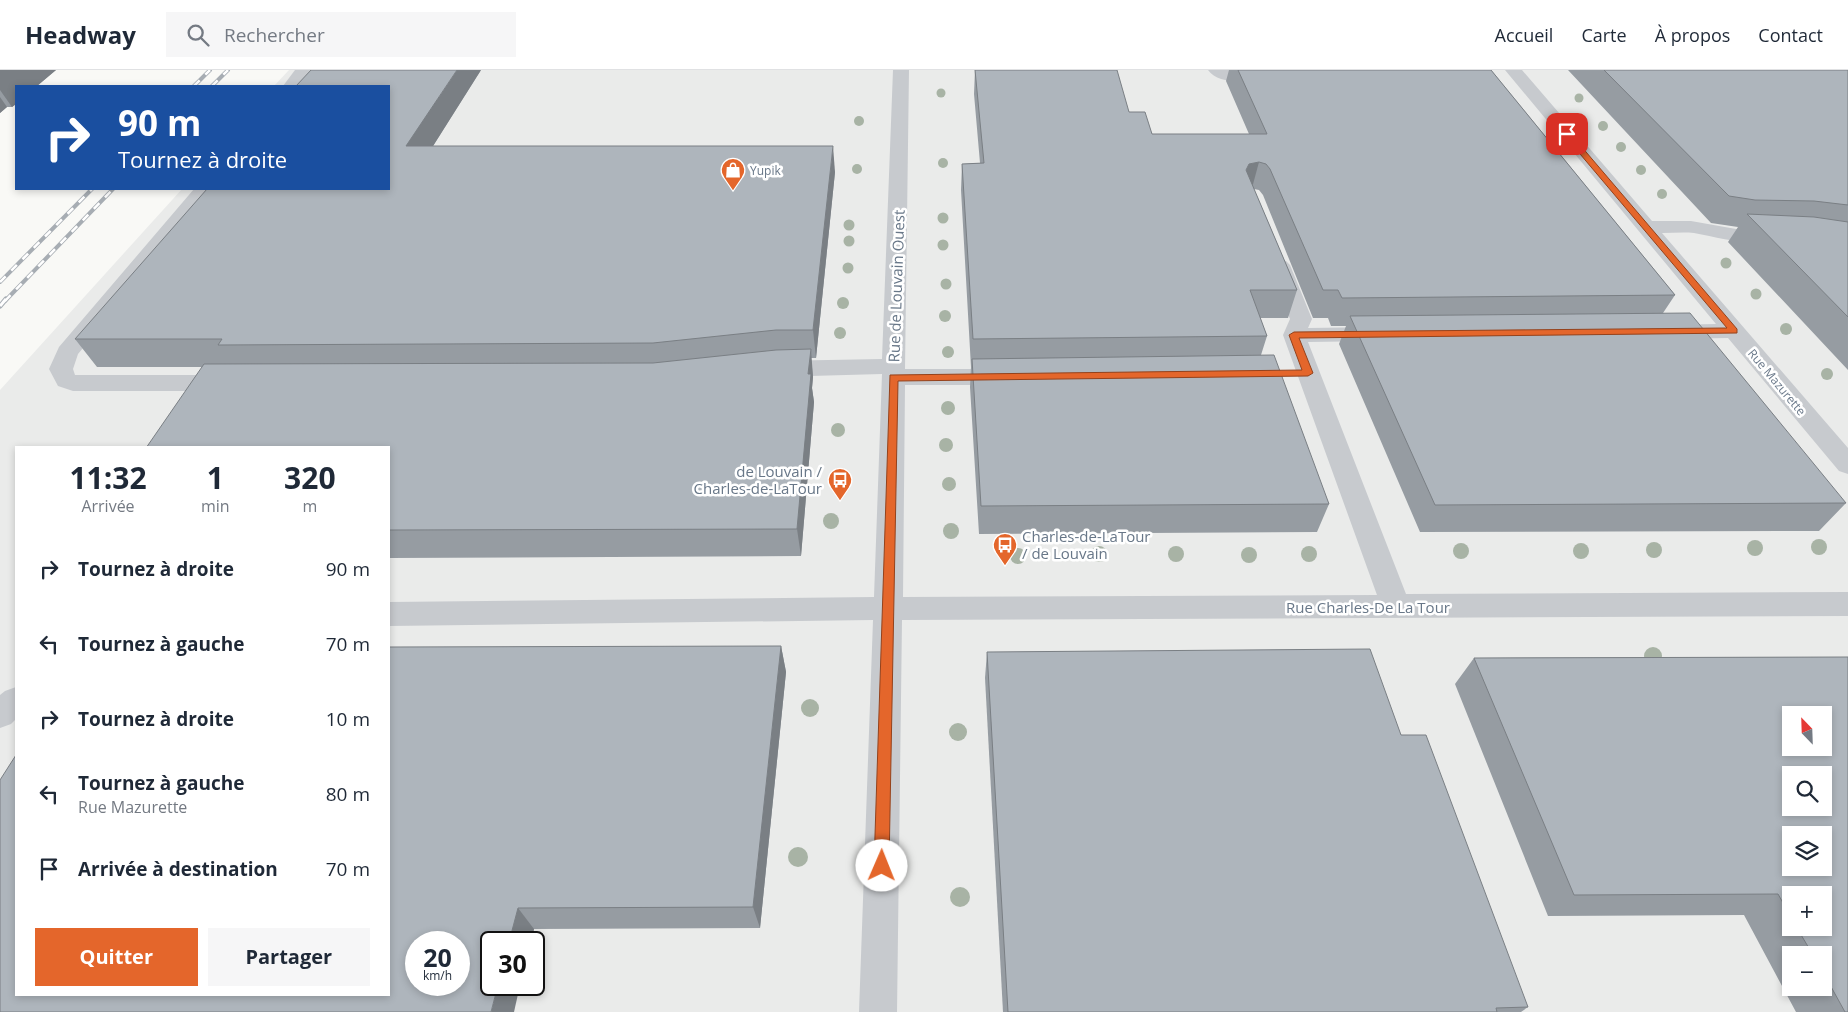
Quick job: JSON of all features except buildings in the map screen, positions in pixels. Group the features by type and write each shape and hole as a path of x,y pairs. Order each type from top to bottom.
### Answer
{"street":[{"path":"292,85 304,70"},
{"name":"Rue de Louvain Ouest","path":"878,1012 901,70"},
{"path":"1216,70 1226,75 1280,74"},
{"name":"Rue Mazurette","path":"1511,76 1646,227 1848,465"},
{"path":"203,190 67,352 60,369 66,381 73,383 255,383"},
{"path":"1646,227 1691,227 1748,236 1794,236"},
{"path":"1272,248 1301,318 1294,335 1298,373 1396,606"},
{"path":"1646,332 1734,331"},
{"path":"1294,335 1401,334"},
{"path":"752,372 780,368 1035,376"},
{"name":"Rue Charles-De La Tour","path":"390,614 1848,604"},
{"path":"0,714 15,701"}],"shaded area":[{"path":"289,70 1848,70 1848,1012 0,1012 0,390 181,190 390,190 390,85 275,85"}],"railway":[{"path":"195,85 210,70"},
{"path":"213,85 228,70"},
{"path":"0,282 91,190"},
{"path":"5,301 112,190"},
{"path":"0,306 6,299"}],"place":[{"name":"Yupik","path":"733,191"},
{"name":"de Louvain / Charles-de-LaTour","path":"840,501"},
{"name":"Charles-de-LaTour / de Louvain","path":"1005,566"}],"route":[{"path":"882,866 893,378 1308,373 1294,335 1734,331 1567,134"}]}
